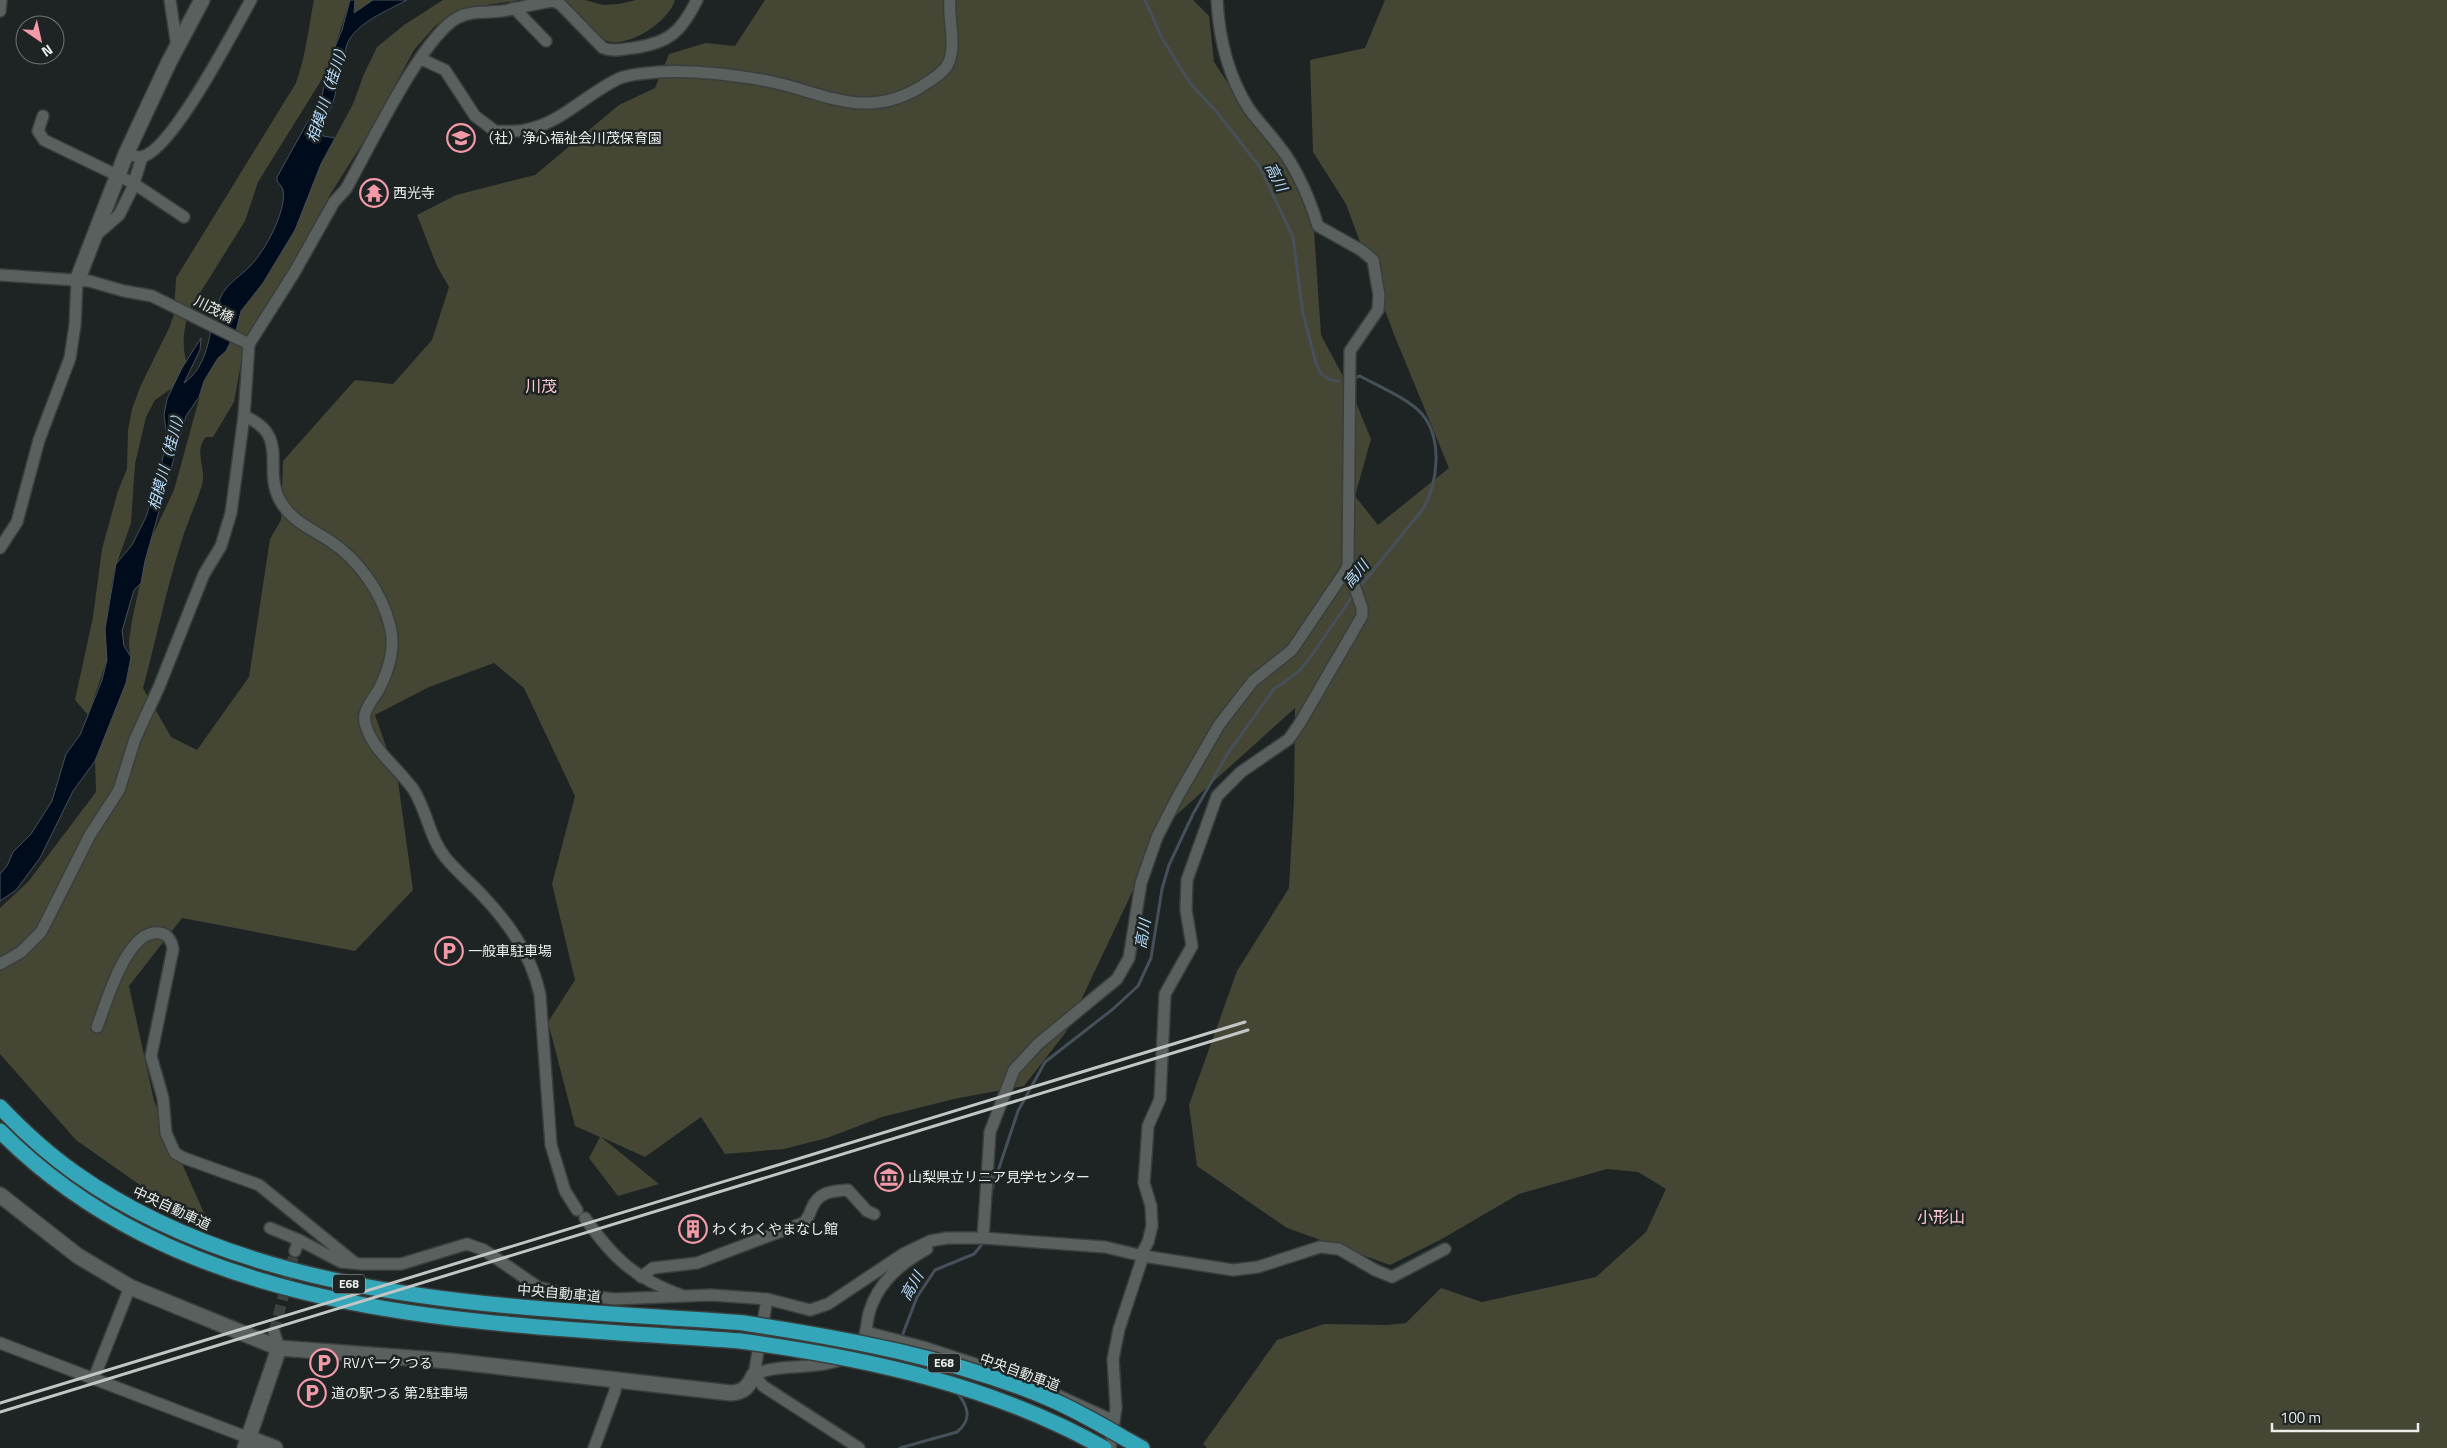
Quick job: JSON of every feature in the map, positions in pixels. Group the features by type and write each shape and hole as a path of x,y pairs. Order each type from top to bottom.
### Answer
{"highway":[{"name":"中央自動車道","path":"0,1107 74,1173 139,1212 209,1244 302,1273 355,1285 450,1299 744,1323 907,1352 958,1367 1051,1400 1137,1445"},
{"name":"E68","path":"0,1131 58,1180 122,1223 188,1254 269,1284 345,1302 443,1316 740,1341 850,1359 948,1384 1016,1406 1056,1423 1104,1448"}],"street":[{"path":"0,11 1,0"},
{"path":"170,0 177,47"},
{"path":"0,548 17,522 39,440 70,358 75,325 77,281 126,154 177,47 202,0"},
{"path":"126,154 142,157 150,153 167,138 180,120 251,0"},
{"path":"0,964 21,952 41,932 90,834 119,790 135,738 159,687 204,574 221,546 231,513 244,416 246,342 294,273 334,202 346,189 421,59 442,30 459,17 474,12 554,2 561,5 603,48 610,51 665,41 682,27 697,0"},
{"path":"421,59 445,70 475,116 495,131 526,130 569,112 619,78 650,73 690,73 762,80 836,101 859,105 881,103 913,92 948,65 951,45 950,0"},
{"path":"1110,1448 1116,1408 1113,1358 1119,1329 1152,1226 1151,1206 1144,1183 1148,1126 1160,1099 1162,1014 1165,994 1192,946 1186,910 1187,880 1217,796 1241,772 1289,739 1362,616 1362,608 1348,567 1350,351 1378,310 1379,295 1373,260 1361,250 1318,226 1312,204 1299,175 1249,108 1234,79 1219,31 1217,0"},
{"path":"514,8 546,41"},
{"path":"43,116 38,131 44,140 134,183 184,217"},
{"path":"95,235 119,215 134,183 142,157"},
{"name":"川茂橋","path":"0,275 77,281 89,280 124,291 152,296 246,342"},
{"path":"244,416 259,422 270,435 274,490 285,509 356,563 380,600 390,626 393,644 389,666 364,716 367,730 413,790 440,850 502,918 520,944 537,978 540,995 551,1145 565,1191 599,1238 621,1262 641,1277 685,1296"},
{"path":"983,1238 990,1132 1014,1070 1038,1044 1117,979 1129,958 1141,883 1157,837 1178,796 1219,725 1252,681 1292,650 1348,567"},
{"path":"97,1027 114,983 135,943 153,933 161,933 169,938 174,950 151,1056 163,1098 166,1132 175,1153 259,1185 355,1263"},
{"path":"641,1277 653,1268 697,1262 803,1224 807,1220 815,1201 821,1194 831,1191 848,1190 867,1211 874,1214"},
{"path":"0,1195 78,1256 130,1288 279,1348 450,1361 616,1378 731,1393 740,1392 748,1386 754,1375 767,1298"},
{"path":"270,1228 297,1246 341,1262 402,1264 467,1244 484,1250 538,1287 558,1292 614,1299 711,1295 767,1298 810,1310 819,1308 903,1254 930,1241 947,1238 983,1238 1105,1247 1142,1256 1233,1270 1258,1267 1320,1247 1339,1249 1375,1270 1392,1277 1445,1249"},
{"path":"754,1375 764,1369 811,1366 829,1362 857,1349 866,1332 875,1295 884,1282 922,1252 947,1238"},
{"path":"94,1378 130,1288"},
{"path":"247,1443 279,1348 274,1332"},
{"path":"866,1332 908,1343 1024,1380 1114,1421"},
{"path":"0,1343 94,1378 247,1443 275,1448"},
{"path":"754,1375 763,1386 858,1448"},
{"path":"594,1448 615,1391 616,1378"}],"green space":[{"path":"314,0 350,0 327,71 258,182 245,221 190,309 184,336 184,350 187,363 172,388 155,400 146,417 135,464 131,523 114,571 105,629 107,660 88,715 75,700 93,617 102,549 118,491 127,469 128,430 132,409 141,385 170,326 174,314 176,278 296,83 305,53"},
{"path":"355,0 373,0 354,13"},
{"path":"443,0 521,0 480,6 455,13 435,26 414,50 371,130 331,193 287,276 246,336 234,402 213,437 206,437 202,443 200,454 203,472 202,485 183,536 143,688 171,737 197,750 249,677 270,539 281,520 283,461 355,380 393,384 432,340 449,287 437,266 417,215 456,195 535,175 619,105 655,88 669,54 706,43 735,46 765,0 1193,0 1209,16 1214,62 1249,115 1311,186 1321,335 1352,393 1371,439 1355,496 1378,525 1449,468 1393,332 1346,204 1313,152 1310,60 1365,48 1385,0 2447,0 2447,1448 1207,1448 1203,1444 1277,1340 1324,1324 1387,1325 1406,1323 1441,1288 1482,1302 1596,1277 1646,1232 1666,1189 1638,1172 1607,1169 1519,1194 1440,1240 1390,1265 1287,1228 1197,1166 1189,1105 1237,971 1289,888 1294,799 1295,708 1163,827 1066,1032 1024,1086 954,1099 882,1117 827,1138 784,1149 725,1154 701,1117 645,1157 601,1137 659,1184 618,1196 589,1158 600,1137 575,1126 548,1022 575,980 552,884 575,796 524,688 494,663 429,687 375,715 398,781 413,890 355,951 182,918 129,986 154,1101 205,1215 191,1221 76,1140 0,1054 0,908 28,882 96,792 95,761 126,683 130,662 129,641 132,620 145,561 151,539 174,490 204,381 218,357 226,351 236,331 241,311 263,283 295,230 321,164 353,104 364,74 377,47 404,25"},
{"path":"564,0 585,0 603,5 636,0 675,0 671,9 664,17 645,33 622,41 612,42 603,39 592,31"}],"water":[{"name":"相模川（桂川）","path":"350,0 355,0 354,13 373,0 407,0 365,23 347,44 333,103 324,122 323,136 335,138 321,164 295,230 263,283 241,311 236,331 226,351 218,358 204,381 199,397 186,416 145,561 141,583 134,590 122,631 124,646 131,657 126,683 95,761 73,791 40,858 16,890 0,901 0,874 7,866 13,852 31,834 52,801 66,754 80,735 102,680 107,660 105,629 116,564 132,545 146,517 158,479 167,439 164,415 167,399 182,368 201,338 200,350 184,383 199,366 212,328 219,317 219,303 223,293 257,259 274,230 282,208 283,198 283,190 277,181 277,177 322,96 330,59 342,30"}],"waterway":[{"name":"高川","path":"1145,0 1162,38 1190,83 1215,110 1260,167 1293,237 1303,314 1316,363 1321,374 1331,380 1339,381"},
{"name":"高川","path":"1357,377 1360,376 1393,393 1416,408 1429,424 1436,448 1435,474 1423,509 1358,589"},
{"name":"高川","path":"991,1192 1018,1111 1045,1062 1113,1009 1138,986 1151,958 1162,889 1169,865 1193,814 1228,753 1274,689 1298,672 1309,659 1354,594"},
{"name":"高川","path":"901,1339 917,1297 935,1270 974,1254 984,1242"},
{"name":"高川","path":"929,1366 940,1374"},
{"name":"高川","path":"900,1448 957,1432 962,1427 967,1417 967,1412 956,1391"}],"tunnel":[{"path":"274,1332 295,1251"}],"railway":[{"path":"0,1403 1245,1022"},
{"path":"0,1412 1248,1030"}],"place":[{"name":"（社）浄心福祉会川茂保育園","path":"461,138"},
{"name":"西光寺","path":"374,193"},
{"name":"一般車駐車場","path":"449,951"},
{"name":"山梨県立リニア見学センター","path":"889,1177"},
{"name":"わくわくやまなし館","path":"693,1229"},
{"name":"RVパーク つる","path":"324,1363"},
{"name":"道の駅つる 第2駐車場","path":"312,1393"}],"district":[{"name":"川茂","path":"541,386"},
{"name":"小形山","path":"1941,1217"}]}
